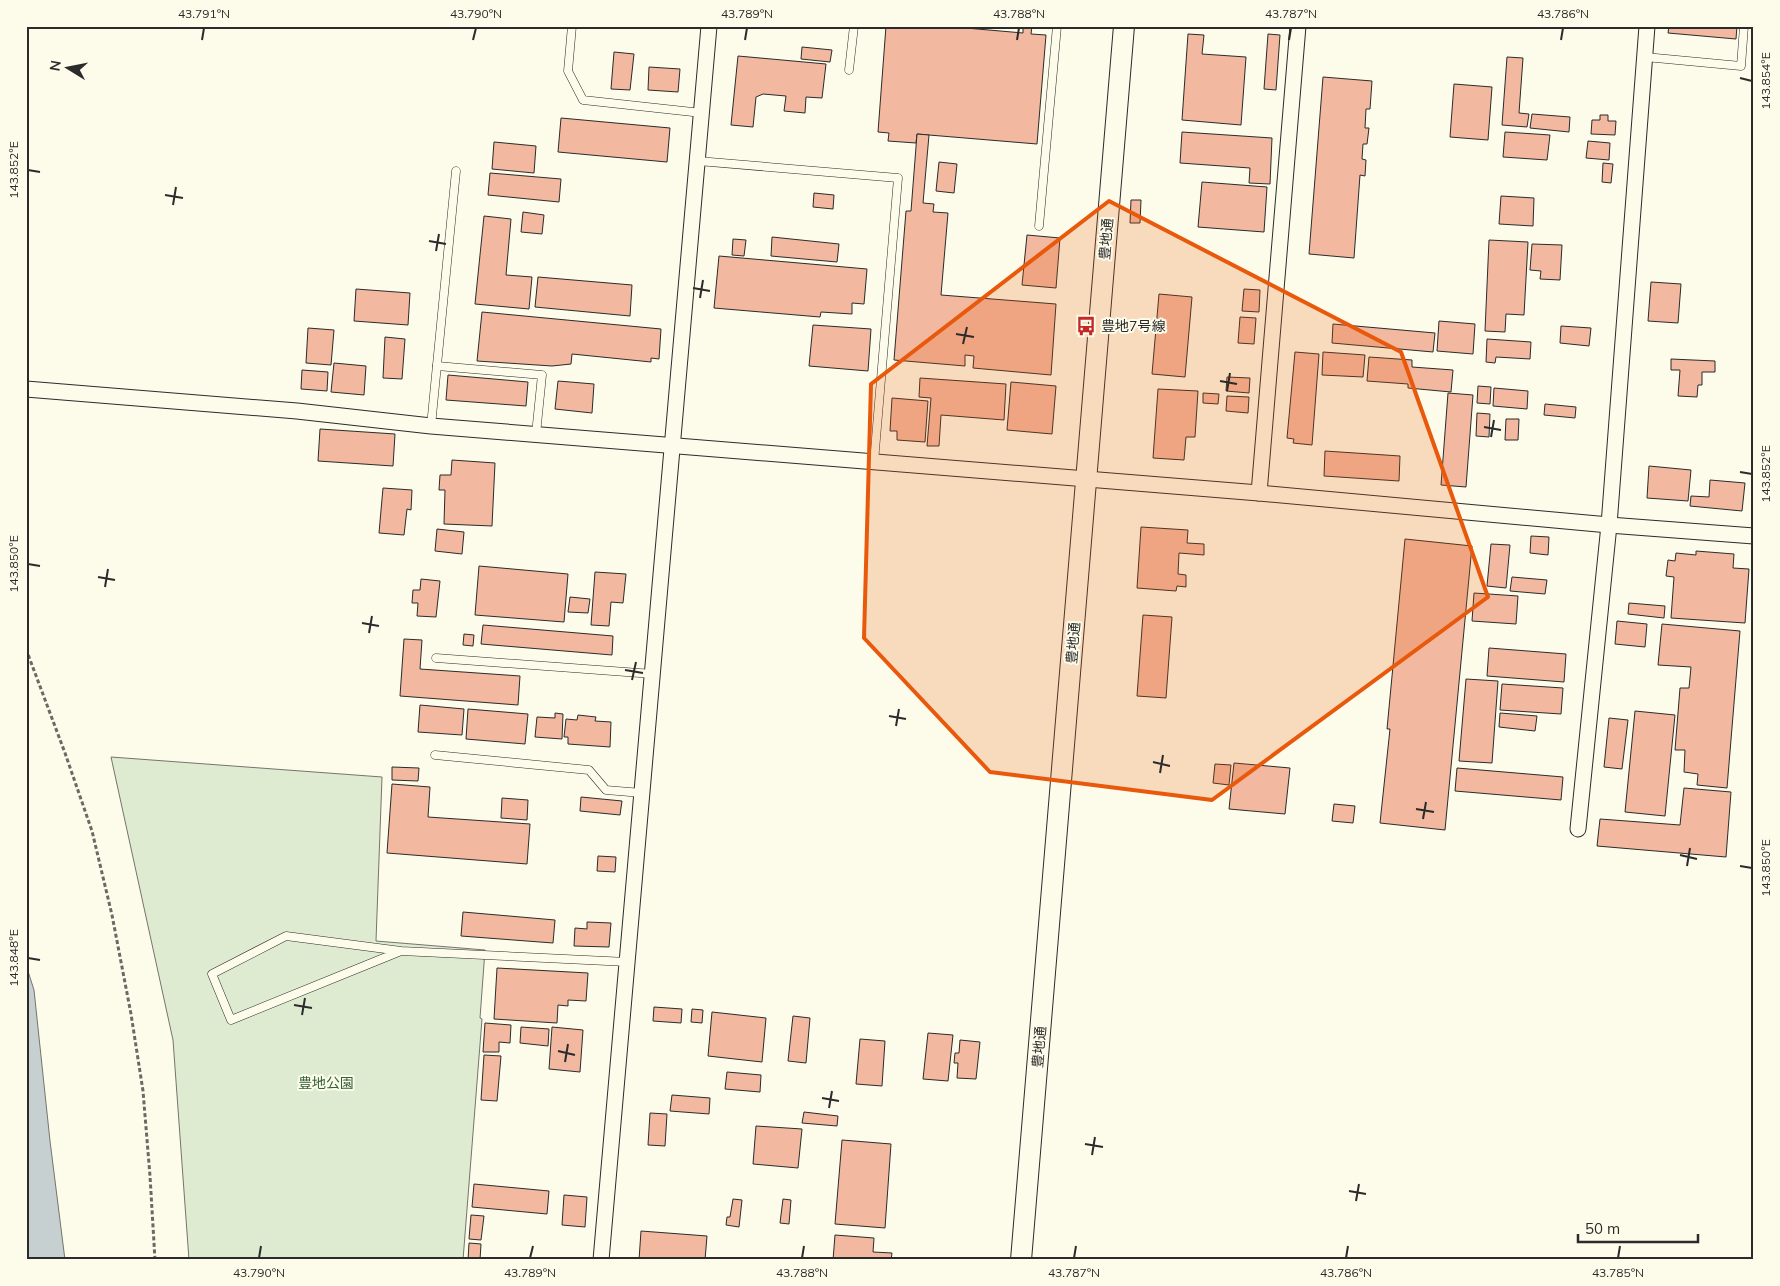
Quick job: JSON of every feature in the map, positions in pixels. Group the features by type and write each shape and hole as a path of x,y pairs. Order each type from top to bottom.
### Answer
{"main road":[{"name":"豊地通","path":"1021,1260 1124,26"}],"street":[{"path":"601,1260 674,446 709,26"},
{"path":"1259,493 1298,26"},
{"path":"1578,829 1609,525 1647,26"},
{"path":"26,389 297,411 431,426 1086,478 1609,525 1754,536"}],"lane":[{"path":"572,26 568,71 583,100 702,112"},
{"path":"849,70 854,26"},
{"path":"1040,226 1057,26"},
{"path":"1644,57 1741,66 1744,26"},
{"path":"698,161 898,178 874,462"},
{"path":"431,426 456,171"},
{"path":"437,366 542,374 536,434"},
{"path":"436,658 653,674"},
{"path":"435,755 589,770 606,790 643,794"},
{"path":"401,951 231,1020 212,974 286,936 401,951 628,962"}],"path":[{"path":"26,649 92,831 112,914 143,1091 155,1260"}],"highlighted area":[{"path":"1109,201 1401,352 1488,597 1212,800 990,772 864,638 871,384"}],"green space":[{"name":"豊地公園","path":"111,757 382,777 376,941 485,950 480,1018 482,1019 463,1260 189,1260 173,1040"}],"shaded area":[{"path":"26,965 34,990 65,1260 26,1260"}],"building":[{"path":"886,26 943,26 1023,33 1023,26 1032,26 1031,34 1046,35 1037,144 917,134 916,143 888,141 889,133 878,132"},
{"path":"1669,26 1737,26 1736,39 1668,33"},
{"path":"1188,34 1204,35 1202,54 1246,57 1241,125 1182,120"},
{"path":"1268,34 1280,35 1276,90 1264,89"},
{"path":"802,47 832,50 830,62 801,59"},
{"path":"614,52 634,54 630,90 611,89"},
{"path":"738,56 826,64 822,98 806,97 805,113 784,111 786,96 763,94 756,97 753,127 731,125"},
{"path":"1507,57 1523,58 1519,113 1529,114 1527,127 1502,125"},
{"path":"649,67 680,69 678,92 648,90"},
{"path":"1323,77 1372,81 1370,109 1366,109 1365,128 1369,128 1367,144 1363,144 1362,159 1366,160 1365,176 1360,175 1354,258 1309,254"},
{"path":"1454,84 1492,87 1488,140 1450,137"},
{"path":"1532,114 1570,117 1569,132 1530,128"},
{"path":"1600,115 1608,115 1608,121 1616,121 1615,135 1591,134 1592,120 1600,120"},
{"path":"561,118 670,128 667,162 558,152"},
{"path":"1182,132 1272,138 1270,184 1249,183 1250,168 1180,163"},
{"path":"1505,132 1550,135 1547,160 1503,157"},
{"path":"917,134 929,135 923,203 934,204 933,212 948,213 941,295 1056,304 1051,375 973,368 974,356 965,355 965,366 894,360 906,211 911,211"},
{"path":"1588,141 1610,143 1609,160 1586,158"},
{"path":"494,142 536,146 534,173 492,169"},
{"path":"939,162 957,164 954,193 936,191"},
{"path":"1603,163 1613,164 1611,183 1602,182"},
{"path":"490,173 561,179 559,202 488,195"},
{"path":"1202,182 1267,187 1264,232 1198,227"},
{"path":"814,193 834,195 833,209 813,207"},
{"path":"1501,196 1534,198 1533,226 1499,224"},
{"path":"1131,200 1141,200 1140,223 1130,223"},
{"path":"523,212 544,215 542,234 521,232"},
{"path":"484,216 511,219 506,275 532,277 529,309 475,304"},
{"path":"1027,235 1060,238 1056,288 1022,285"},
{"path":"772,237 839,244 837,262 771,256"},
{"path":"733,239 746,240 744,256 732,255"},
{"path":"1489,240 1528,242 1524,315 1506,314 1505,332 1485,331"},
{"path":"1532,244 1562,245 1560,280 1540,279 1541,271 1530,270"},
{"path":"719,256 867,269 864,304 852,303 852,314 821,312 820,317 714,308"},
{"path":"538,277 632,285 630,316 535,307"},
{"path":"1651,282 1681,284 1678,323 1648,321"},
{"path":"356,289 410,293 408,325 354,321"},
{"path":"1244,289 1260,290 1259,312 1242,311"},
{"path":"1159,294 1192,297 1185,377 1152,374"},
{"path":"482,312 661,329 659,359 651,358 651,362 572,354 571,364 552,366 477,361"},
{"path":"1240,317 1256,318 1254,344 1238,343"},
{"path":"1439,321 1475,324 1473,354 1437,351"},
{"path":"1333,324 1435,333 1433,352 1332,343"},
{"path":"813,325 871,329 868,371 809,366"},
{"path":"1561,326 1591,328 1589,346 1560,343"},
{"path":"308,328 334,330 331,365 306,363"},
{"path":"385,337 405,339 402,379 383,378"},
{"path":"1487,339 1531,342 1530,359 1496,357 1495,363 1486,362"},
{"path":"1295,352 1319,354 1312,445 1293,443 1294,439 1287,438"},
{"path":"1323,352 1365,355 1363,377 1322,375"},
{"path":"1369,357 1412,360 1412,367 1453,370 1451,392 1408,388 1408,384 1367,381"},
{"path":"1671,359 1715,361 1715,372 1702,372 1702,385 1698,385 1697,397 1678,396 1680,370 1671,370"},
{"path":"334,363 366,366 364,395 331,392"},
{"path":"302,370 328,372 327,391 301,389"},
{"path":"448,375 528,382 526,406 446,400"},
{"path":"1227,377 1250,378 1249,393 1226,391"},
{"path":"920,378 1006,384 1004,420 941,415 939,446 927,446 931,398 919,397"},
{"path":"558,381 594,384 592,413 555,409"},
{"path":"1011,382 1056,386 1052,434 1007,430"},
{"path":"1478,386 1491,387 1490,404 1477,403"},
{"path":"1494,388 1528,391 1527,409 1493,406"},
{"path":"1158,389 1198,391 1195,437 1186,437 1184,460 1153,458"},
{"path":"1203,393 1219,394 1218,404 1203,403"},
{"path":"1448,393 1473,395 1466,487 1441,485"},
{"path":"1227,396 1249,397 1248,413 1226,411"},
{"path":"892,398 928,401 925,442 897,440 897,431 890,431"},
{"path":"1545,404 1576,407 1575,418 1544,415"},
{"path":"1477,413 1490,414 1489,437 1476,436"},
{"path":"1506,419 1519,419 1518,440 1505,440"},
{"path":"320,429 395,434 393,466 318,461"},
{"path":"1325,451 1400,456 1399,481 1324,476"},
{"path":"452,460 495,463 492,526 444,524 445,490 439,490 440,475 451,475"},
{"path":"1649,466 1691,470 1688,501 1647,498"},
{"path":"1710,480 1745,483 1742,511 1690,506 1691,496 1709,497"},
{"path":"383,488 412,490 411,510 407,509 404,535 379,533"},
{"path":"1141,527 1188,530 1187,543 1204,544 1204,555 1179,553 1178,574 1186,575 1186,587 1177,586 1176,591 1137,588"},
{"path":"437,529 464,532 462,554 435,551"},
{"path":"1531,536 1549,537 1548,555 1530,553"},
{"path":"1405,539 1472,546 1445,830 1380,823 1390,729 1387,729"},
{"path":"1491,544 1510,545 1506,588 1487,586"},
{"path":"1696,551 1734,554 1733,568 1749,569 1745,623 1671,618 1674,577 1666,576 1668,560 1675,561 1676,553 1696,555"},
{"path":"479,566 568,574 564,622 475,615"},
{"path":"595,572 626,574 623,603 611,602 609,626 591,625"},
{"path":"1512,577 1547,580 1545,594 1510,591"},
{"path":"421,579 440,581 436,617 417,616 418,603 412,603 413,590 420,590"},
{"path":"1474,593 1518,596 1516,624 1472,621"},
{"path":"570,597 590,599 588,613 568,612"},
{"path":"1629,603 1665,606 1664,618 1628,614"},
{"path":"1143,615 1172,617 1166,698 1137,696"},
{"path":"1617,621 1647,624 1645,647 1615,644"},
{"path":"1662,624 1740,631 1727,788 1697,785 1698,774 1684,772 1685,750 1675,750 1680,688 1689,688 1691,667 1658,665"},
{"path":"483,625 613,636 612,655 481,644"},
{"path":"464,634 474,635 473,646 463,645"},
{"path":"404,639 422,640 420,669 520,676 518,705 400,696"},
{"path":"1489,648 1566,654 1564,682 1487,676"},
{"path":"1466,679 1498,681 1492,763 1459,761"},
{"path":"1502,684 1563,688 1561,714 1500,710"},
{"path":"420,705 464,709 462,735 418,732"},
{"path":"468,709 528,714 525,744 466,739"},
{"path":"1635,711 1675,715 1665,816 1625,812"},
{"path":"555,713 563,714 562,739 535,737 537,717 555,718"},
{"path":"1500,713 1537,716 1535,731 1499,727"},
{"path":"578,715 596,717 595,721 611,722 610,747 568,744 568,737 564,737 566,719 577,720"},
{"path":"1609,718 1628,720 1622,769 1604,767"},
{"path":"1234,763 1290,768 1285,814 1229,809"},
{"path":"1215,764 1231,765 1229,785 1213,783"},
{"path":"392,767 419,768 418,781 392,780"},
{"path":"1457,768 1563,777 1561,800 1455,791"},
{"path":"392,784 430,787 428,817 530,824 527,864 387,853"},
{"path":"1684,788 1731,792 1726,857 1597,846 1600,819 1680,825"},
{"path":"581,797 622,801 620,815 580,811"},
{"path":"502,798 528,800 527,820 501,818"},
{"path":"1334,804 1355,806 1353,823 1332,821"},
{"path":"598,856 616,857 615,872 597,871"},
{"path":"463,912 555,920 553,943 461,936"},
{"path":"587,922 611,923 609,947 574,946 575,928 587,929"},
{"path":"497,968 588,973 586,1001 568,1000 568,1006 558,1005 557,1023 494,1019"},
{"path":"654,1007 682,1009 681,1023 653,1021"},
{"path":"692,1009 703,1010 702,1023 691,1022"},
{"path":"712,1012 766,1018 762,1062 708,1056"},
{"path":"793,1016 810,1018 806,1063 788,1061"},
{"path":"485,1023 511,1025 510,1043 499,1042 499,1052 483,1052"},
{"path":"521,1027 549,1029 548,1046 520,1043"},
{"path":"552,1027 583,1030 580,1072 549,1069"},
{"path":"928,1033 953,1035 948,1081 923,1079"},
{"path":"860,1039 885,1041 882,1086 856,1084"},
{"path":"960,1040 980,1042 976,1079 957,1078 958,1063 954,1063 955,1053 959,1053"},
{"path":"484,1055 501,1056 497,1101 481,1100"},
{"path":"727,1072 761,1075 760,1092 725,1089"},
{"path":"672,1095 710,1098 709,1114 670,1111"},
{"path":"804,1112 838,1116 837,1126 802,1123"},
{"path":"650,1113 667,1114 665,1146 648,1145"},
{"path":"756,1126 802,1129 798,1168 753,1164"},
{"path":"842,1140 891,1144 885,1228 835,1224"},
{"path":"474,1184 549,1191 547,1214 472,1207"},
{"path":"564,1195 587,1197 585,1227 562,1225"},
{"path":"733,1199 742,1200 739,1227 726,1225 727,1217 730,1217"},
{"path":"783,1199 791,1200 789,1224 780,1223"},
{"path":"471,1215 484,1216 481,1240 469,1239"},
{"path":"641,1231 707,1236 705,1260 639,1260"},
{"path":"835,1235 874,1238 873,1252 892,1253 891,1260 833,1260"},
{"path":"469,1243 481,1244 480,1260 468,1260"}],"place":[{"name":"豊地7号線","path":"1086,326"}]}
